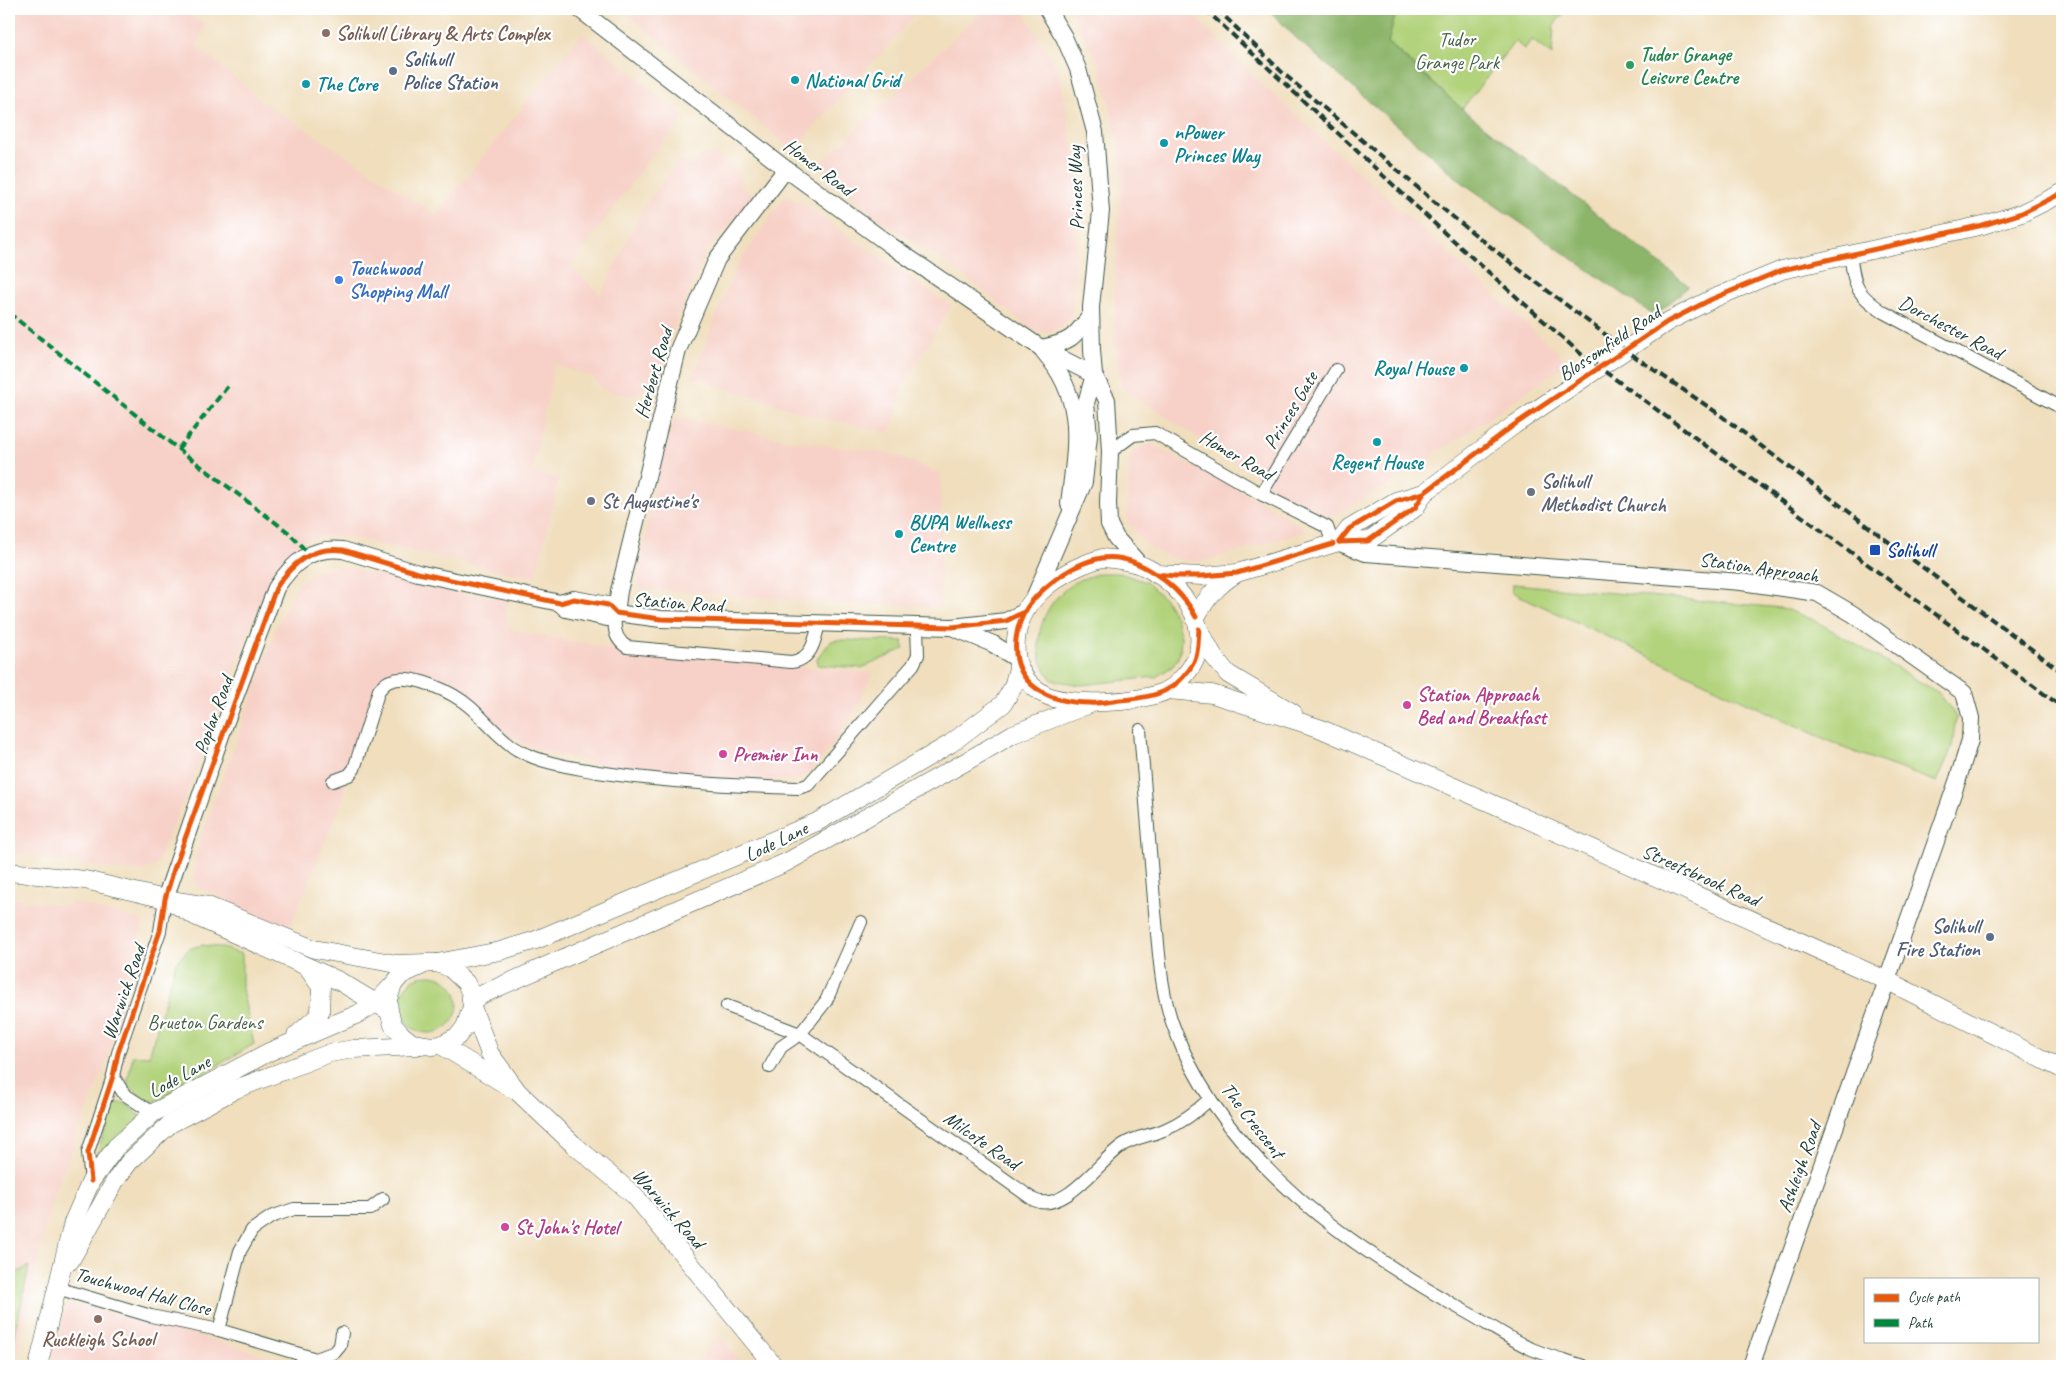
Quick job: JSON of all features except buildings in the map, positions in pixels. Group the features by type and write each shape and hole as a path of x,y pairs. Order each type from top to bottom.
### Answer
{"main road":[{"name":"Blossomfield Road","path":"1148,570 1184,576 1237,573 1336,543 1368,541 1415,508 1424,493 1514,425 1667,322 1712,299 1782,270 1983,225 2022,213 2062,193"},
{"path":"1102,558 1117,559 1148,570 1179,592 1189,604 1197,623 1198,646 1194,662 1185,675 1168,690 1137,698 1090,704 1056,699 1042,694 1025,678 1017,663 1018,629 1029,605 1060,576 1081,565 1102,558"},
{"name":"Blossomfield Road","path":"1197,623 1204,602 1213,590 1237,573"},
{"name":"Streetsbrook Road","path":"1197,623 1214,657 1228,674 1319,728"},
{"name":"Lode Lane","path":"432,963 500,951 536,940 817,822 950,744 1003,704 1013,687 1017,663"},
{"name":"Streetsbrook Road","path":"1168,690 1212,694 1319,728 1888,981 2062,1069"},
{"name":"Lode Lane","path":"472,1004 483,994 787,862 967,762 1013,734 1090,704"},
{"path":"9,872 85,880 165,899 208,906 314,949 397,964 432,963 450,968 458,973 466,983 472,1004 465,1027 458,1036 432,1046 412,1042 393,1025 382,1007 339,981 305,964 195,916 165,899"},
{"path":"382,1007 388,999 393,985 401,975 432,963"},
{"path":"281,1048 318,1017 320,1012 321,987 305,964"},
{"name":"Warwick Road","path":"472,1004 490,1054 518,1092 574,1144 635,1196 774,1366"},
{"name":"Lode Lane","path":"38,1366 73,1222 91,1181 116,1147 154,1113 194,1090 269,1052 358,1014 382,1007"},
{"name":"Lode Lane","path":"59,1282 115,1181 129,1162 170,1124 236,1088 330,1054 354,1049 388,1046 432,1046"},
{"name":"Warwick Road","path":"432,1046 518,1092"}],"street":[{"name":"Homer Road","path":"579,9 786,169 942,282 1041,348 1094,375"},
{"name":"Princes Way","path":"1029,605 1084,482 1089,436 1086,403 1094,375 1091,315 1101,211 1095,132 1078,69 1064,37 1047,9"},
{"name":"Herbert Road","path":"616,613 619,591 678,350 717,259 786,169"},
{"name":"Dorchester Road","path":"1850,254 1855,284 1864,298 1883,312 2062,408"},
{"path":"1066,524 1075,454 1074,415 1069,389 1061,374 1041,348 1063,343 1076,335 1091,315"},
{"name":"Princes Gate","path":"1263,495 1266,486 1336,370"},
{"name":"Princes Way","path":"1094,375 1107,400 1110,452 1109,524 1116,538 1148,570"},
{"name":"Homer Road","path":"1110,452 1133,435 1155,434 1263,495 1328,527 1336,543"},
{"name":"Station Approach","path":"1336,543 1366,553 1741,582 1817,593 1853,614 1964,693 1971,718 1970,740 1888,981"},
{"name":"Station Road","path":"309,554 332,549 343,550 418,573 560,603 574,599 608,605 616,613 660,619 819,623 917,628 952,627 1006,621 1029,605"},
{"name":"Poplar Road","path":"165,899 225,724 276,588 289,570 309,554"},
{"path":"616,613 615,631 622,643 627,646 791,662 799,661 806,657 816,638 819,623"},
{"name":"Station Road","path":"952,627 993,644 1017,663"},
{"path":"333,781 350,774 354,769 379,690 388,681 397,679 417,681 438,688 468,705 517,750 555,765 618,775 718,786 798,788 808,785 913,665 918,655 917,628"},
{"name":"The Crescent","path":"1140,730 1163,983 1173,1026 1210,1099 1250,1151 1279,1182 1372,1257 1432,1294 1528,1347 1583,1366"},
{"name":"Warwick Road","path":"91,1181 88,1152 113,1076 118,1053 160,931 165,899"},
{"path":"770,1067 781,1047 800,1034 826,1001 861,922"},
{"name":"Ashleigh Road","path":"1751,1366 1888,981"},
{"name":"Milcote Road","path":"727,1006 800,1034 1034,1200 1043,1204 1064,1197 1121,1145 1166,1129 1193,1114 1210,1099"},
{"path":"113,1076 124,1094 154,1113"},
{"name":"Touchwood Hall Close","path":"218,1330 240,1251 252,1230 271,1217 294,1209 370,1209 383,1199"},
{"name":"Touchwood Hall Close","path":"59,1282 151,1316 218,1330 316,1358 335,1352 340,1346 342,1333"}],"shaded area":[{"path":"9,9 193,9 191,16 206,24 196,45 262,101 436,215 582,33 685,117 659,146 571,266 601,295 641,211 680,159 691,166 702,155 716,155 729,163 740,175 741,186 754,196 705,254 669,339 658,391 645,389 631,396 613,393 601,388 592,376 554,365 532,472 559,478 536,577 500,571 349,537 323,536 309,539 298,544 285,554 269,580 187,793 155,866 141,871 125,871 9,852"},
{"path":"621,9 921,9 793,150"},
{"path":"985,9 1022,9 1058,71 1064,96 1076,166 1076,241 1071,316 1058,331 1035,332 949,264 873,215 818,166"},
{"path":"1070,9 1187,9 1267,89 1568,362 1485,421 1391,483 1330,517 1277,490 1121,387 1114,338 1116,255 1122,175 1119,142 1099,63"},
{"path":"785,196 799,202 951,306 903,385 891,433 805,414 692,377 736,267"},
{"path":"675,417 796,441 889,453 941,474 940,607 836,603 637,588 653,492"},
{"path":"1149,443 1271,507 1308,531 1201,562 1170,558 1151,548 1139,537 1127,520 1130,454"},
{"path":"346,567 448,592 506,599 507,621 512,630 631,652 873,673 854,712 829,750 817,764 798,780 791,781 733,780 618,768 535,749 506,734 449,683 393,668 376,685 348,768 343,799 288,931 199,887 194,876 194,865 201,838 280,620 291,597 299,583 311,574 328,568"},
{"path":"9,898 69,906 71,902 143,921 109,1055 51,1201 15,1366 9,1366"},
{"name":"Ruckleigh School","path":"68,1303 197,1335 300,1366 49,1366"},
{"path":"720,1335 744,1366 695,1366"}],"green space":[{"name":"Tudor Grange Park","path":"1268,9 1567,9 1554,25 1552,55 1532,40 1524,49 1515,41 1462,109 1388,42"},
{"path":"1268,9 1397,9 1388,43 1462,109 1689,286 1655,316 1463,183 1297,39"},
{"path":"1100,573 1120,573 1146,582 1165,599 1176,618 1181,637 1180,651 1173,666 1156,677 1081,685 1052,680 1042,664 1039,652 1039,640 1044,618 1056,598 1064,590 1080,580"},
{"path":"1513,584 1782,608 1814,620 1939,693 1956,716 1952,747 1937,782 1846,749 1512,592"},
{"path":"831,641 903,641 904,649 862,668 818,665 817,659"},
{"name":"Brueton Gardens","path":"201,945 219,947 242,954 242,989 254,1044 157,1101 145,1100 127,1084 133,1055 149,1056 176,962 189,949"},
{"path":"423,975 435,975 450,983 458,998 458,1010 450,1025 435,1033 423,1033 408,1025 400,1010 400,998 408,983"},
{"path":"115,1103 125,1103 141,1117 98,1163 95,1158"},
{"path":"29,1266 9,1360 9,1273 15,1274"}],"railway":[{"path":"1205,9 1450,238 1581,354 2062,707"},
{"path":"1217,9 1284,74 1443,209 1516,267 1638,359 1716,412 2062,672"}],"marked path":[{"path":"9,313 178,449 288,532 309,554"},
{"path":"178,449 228,386"}],"cycle path":[{"path":"1339,542 1349,529 1396,501 1424,493 1514,425 1667,322 1712,299 1782,270 1983,225 2022,213 2062,193"},
{"path":"1339,542 1368,541 1415,508 1424,493"},
{"path":"1156,574 1203,576 1237,573 1333,544"},
{"path":"91,1181 88,1152 113,1076 118,1053 160,931 165,899 174,869 276,588 289,571 304,558 322,551 332,549 343,550 418,573 560,603 574,599 608,605 616,613 661,619 952,627 1006,621 1024,612"},
{"path":"1196,617 1180,594 1156,574 1130,561 1116,558 1095,559 1081,564 1062,575 1032,601 1020,622 1016,639 1016,655 1020,668 1027,679 1036,688 1048,695 1075,702 1094,703 1138,698 1172,687 1186,674 1196,658 1199,629"}],"place":[{"name":"Solihull Library & Arts Complex","path":"326,33"},
{"name":"Tudor Grange Leisure Centre","path":"1630,65"},
{"name":"Solihull Police Station","path":"393,71"},
{"name":"National Grid","path":"795,80"},
{"name":"The Core","path":"306,84"},
{"name":"nPower Princes Way","path":"1164,143"},
{"name":"Touchwood Shopping Mall","path":"339,280"},
{"name":"Royal House","path":"1464,368"},
{"name":"Regent House","path":"1377,442"},
{"name":"Solihull Methodist Church","path":"1531,492"},
{"name":"St Augustine's","path":"591,501"},
{"name":"BUPA Wellness Centre","path":"899,534"},
{"name":"Solihull","path":"1875,550"},
{"name":"Station Approach Bed and Breakfast","path":"1407,705"},
{"name":"Premier Inn","path":"723,754"},
{"name":"Solihull Fire Station","path":"1990,937"},
{"name":"St John's Hotel","path":"505,1227"},
{"name":"Ruckleigh School","path":"98,1319"}]}
